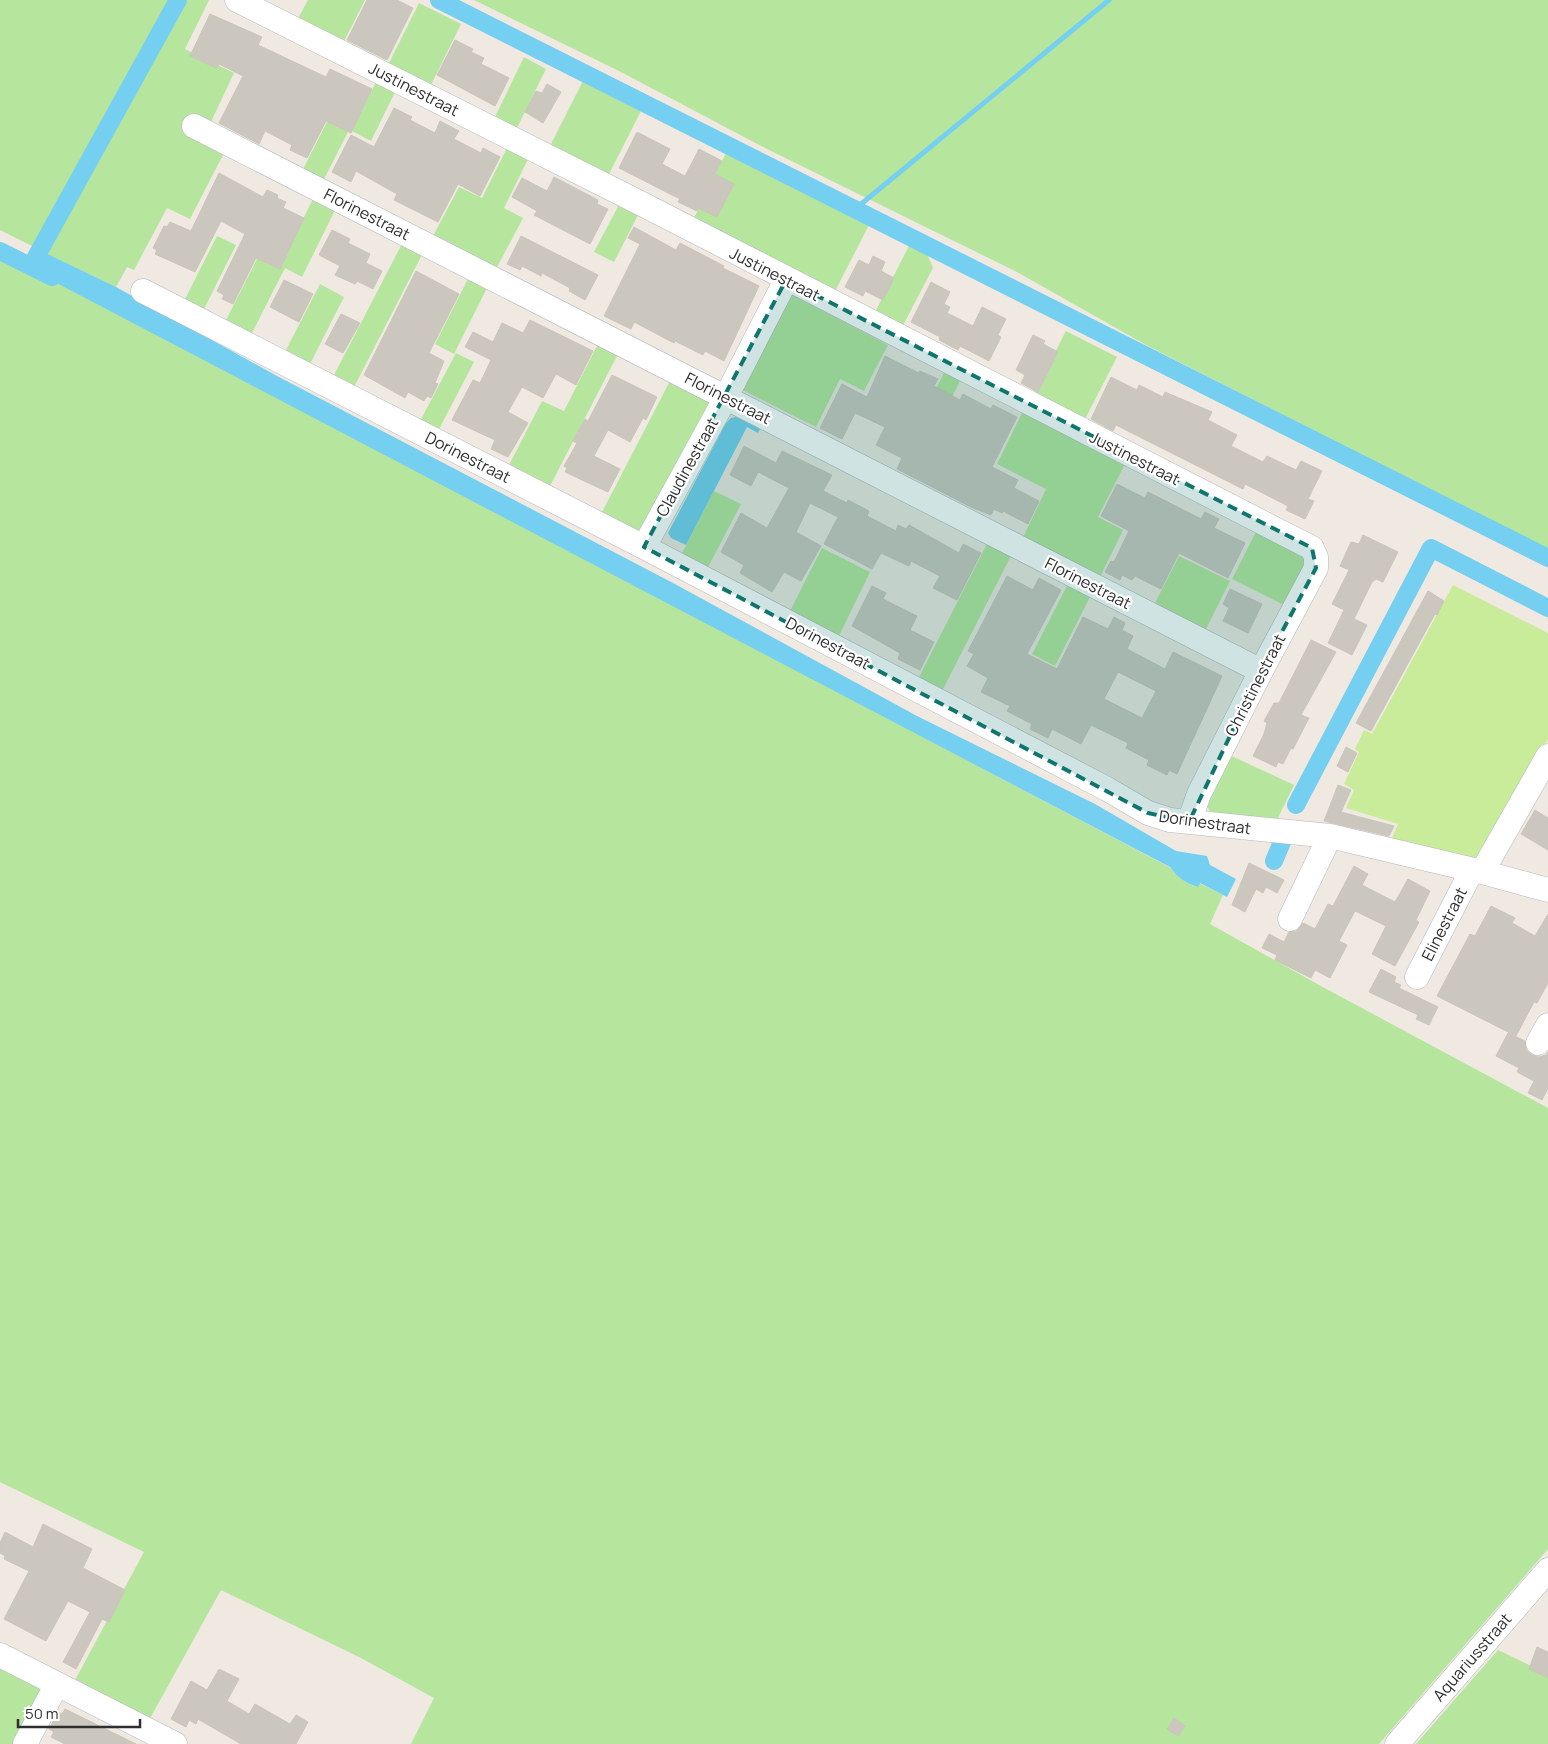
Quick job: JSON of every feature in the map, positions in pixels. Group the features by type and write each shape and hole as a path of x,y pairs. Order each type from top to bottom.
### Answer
{"street":[{"name":"Justinestraat","path":"237,0 633,199 786,280 1312,548"},
{"name":"Florinestraat","path":"194,126 1261,671"},
{"name":"Claudinestraat","path":"644,547 726,397 786,280"},
{"name":"Dorinestraat","path":"143,291 644,547 1098,784 1148,813 1189,822 1330,836 1548,890"},
{"name":"Christinestraat","path":"1189,822 1199,794 1316,568 1316,556 1312,548"},
{"name":"Elinestraat","path":"1417,977 1477,871 1548,756"},
{"path":"1290,919 1330,836"},
{"name":"Aquariusstraat","path":"1397,1744 1548,1570"},
{"path":"0,1655 175,1744"},
{"path":"25,1744 57,1684"}],"highlighted area":[{"path":"786,280 1312,548 1316,568 1261,671 1189,822 1170,820 1148,813 644,547"}],"green space":[{"path":"0,0 176,0 36,248 0,230"},
{"path":"183,0 209,0 185,49 234,73 209,126 190,116 182,130 225,151 190,219 167,208 134,270 127,267 116,287 42,252"},
{"path":"308,0 365,0 342,45 296,22"},
{"path":"474,0 1548,0 1548,554 1381,465 1146,345 1017,272 767,149 621,72"},
{"path":"419,3 461,24 429,89 387,67"},
{"path":"524,57 546,69 515,132 493,121"},
{"path":"379,76 398,86 371,141 352,131"},
{"path":"585,77 643,107 607,178 549,148"},
{"path":"328,120 349,130 322,183 301,173"},
{"path":"510,142 531,153 504,208 523,218 495,271 432,238 459,187 482,198"},
{"path":"728,149 870,223 832,297 691,224"},
{"path":"316,193 338,204 302,277 285,268 251,335 225,322 259,255 280,265"},
{"path":"622,199 641,209 614,262 594,252"},
{"path":"217,236 236,245 204,309 185,299"},
{"path":"405,238 425,249 354,387 333,377"},
{"path":"911,242 925,252 933,268 900,331 872,318"},
{"path":"0,258 31,266 1171,868 1189,884 1197,887 1199,883 1223,895 1210,924 1548,1108 1548,1549 1379,1744 411,1744 434,1698 361,1658 221,1590 148,1722 74,1682 144,1552 0,1482"},
{"path":"471,273 490,282 454,354 435,344"},
{"path":"320,284 344,297 310,364 285,352"},
{"path":"787,292 888,345 864,391 840,379 816,427 739,388"},
{"path":"1066,331 1117,357 1082,425 1031,399"},
{"path":"600,340 620,350 548,490 507,469 542,401 564,411"},
{"path":"456,353 474,362 437,433 419,423"},
{"path":"945,371 961,379 935,431 919,422"},
{"path":"672,377 712,402 643,534 600,516"},
{"path":"1024,409 1126,462 1098,517 1123,530 1098,581 1021,542 1046,489 997,464"},
{"path":"714,491 741,504 705,573 679,559"},
{"path":"1257,530 1305,554 1305,564 1284,605 1232,579"},
{"path":"989,540 1013,552 940,695 916,683"},
{"path":"822,548 870,572 836,642 787,617"},
{"path":"1179,556 1230,581 1203,635 1152,609"},
{"path":"1069,582 1092,593 1055,666 1032,654"},
{"path":"1453,585 1548,633 1548,739 1480,858 1474,860 1392,838 1398,824 1346,808 1354,790 1344,784 1359,752 1355,749 1364,730 1372,734"},
{"path":"1225,753 1294,785 1276,822 1212,814 1203,801"},
{"path":"1498,1650 1548,1674 1548,1744 1416,1744"},
{"path":"0,1660 43,1684 20,1744 0,1744"}],"water":[{"path":"39,250 116,287 277,376 673,583 917,716 1095,804 1176,851 1207,856 1210,865 1236,879 1227,897 1200,883 1198,887 1186,882 1170,867 28,268"},
{"path":"736,417 760,429 758,433 747,427 686,545 671,538 668,533 726,423 731,418"}],"building":[{"path":"367,0 397,0 413,8 387,60 347,40"},
{"path":"210,14 262,37 258,45 326,77 330,69 372,89 351,133 326,121 307,158 290,150 292,145 265,131 259,144 219,123 243,76 219,64 216,68 190,56"},
{"path":"455,40 473,49 471,52 484,58 481,64 509,78 495,106 437,75"},
{"path":"547,84 561,92 543,123 525,112 536,91 542,93"},
{"path":"394,108 412,117 410,120 435,133 440,121 459,131 454,139 481,153 483,148 500,157 480,196 458,184 438,222 394,200 397,194 356,171 351,182 332,172 351,135 374,147"},
{"path":"637,132 670,149 662,164 685,176 699,149 722,161 715,174 734,184 717,217 698,208 697,211 678,202 680,199 619,168"},
{"path":"219,173 263,197 267,190 278,195 277,198 286,202 283,208 304,218 280,269 256,258 233,304 222,299 224,295 217,291 245,234 221,221 195,272 155,254 157,250 153,248 164,226 167,227 170,222 191,231"},
{"path":"554,177 598,200 597,204 608,209 590,244 534,215 537,211 512,197 522,178 547,191"},
{"path":"634,227 676,250 680,243 759,286 724,361 705,351 703,355 675,341 674,343 634,322 631,329 604,316 640,244 628,238"},
{"path":"332,230 350,239 348,243 370,254 366,263 382,271 373,289 357,281 355,284 335,275 340,266 319,255"},
{"path":"521,236 598,275 585,300 569,291 570,288 542,273 541,276 522,266 520,270 507,264"},
{"path":"873,256 885,262 881,271 894,278 883,300 865,291 863,296 845,287 859,260 869,265"},
{"path":"416,271 459,294 429,353 444,361 435,383 438,384 431,398 427,396 424,401 408,392 405,398 364,375"},
{"path":"284,280 313,294 299,322 270,307"},
{"path":"931,282 950,292 944,304 950,307 947,313 973,326 982,307 1006,319 998,335 1001,337 989,361 960,346 958,350 939,340 940,337 911,322"},
{"path":"341,314 360,323 343,353 325,344"},
{"path":"530,320 593,351 576,385 556,374 543,398 522,387 508,412 528,423 508,457 491,449 495,440 452,420 473,380 480,383 491,360 465,347 473,332 493,342 502,323 523,333"},
{"path":"1033,335 1045,341 1043,344 1058,352 1038,392 1021,383 1025,375 1016,370"},
{"path":"885,356 919,373 920,371 938,379 934,386 960,400 963,394 991,409 993,405 1017,417 992,467 1018,480 1014,488 1039,501 1028,524 1003,511 1002,513 994,509 991,515 971,507 897,469 902,458 876,445 885,427 855,413 842,439 820,428 842,384 867,397"},
{"path":"612,375 657,397 646,420 643,418 630,442 608,430 594,456 620,469 608,492 565,472 567,468 564,466 577,443 573,441 585,419 588,421"},
{"path":"1111,377 1137,390 1139,385 1163,397 1165,392 1212,412 1208,420 1237,435 1231,446 1263,462 1267,456 1296,470 1301,461 1322,471 1308,499 1314,501 1305,519 1286,510 1288,506 1245,484 1243,489 1116,425 1113,431 1091,419"},
{"path":"744,446 776,463 782,451 832,475 823,491 847,503 848,500 869,511 867,516 896,531 898,525 906,529 909,525 959,553 963,544 981,553 957,600 933,588 940,576 911,561 909,566 881,553 872,569 824,544 838,517 810,503 796,532 821,546 801,581 784,572 772,592 740,573 744,565 721,552 741,513 767,528 789,488 758,472 751,486 730,475"},
{"path":"1117,484 1145,498 1148,492 1201,519 1205,512 1219,519 1214,528 1245,543 1228,578 1179,553 1161,589 1135,576 1132,580 1122,575 1120,580 1105,572 1111,561 1114,562 1129,531 1101,516"},
{"path":"1363,535 1398,552 1383,582 1376,579 1372,582 1354,619 1367,625 1352,655 1328,643 1344,610 1332,604 1349,570 1340,566 1351,542 1359,544"},
{"path":"1007,576 1033,590 1039,578 1061,590 1027,654 1057,669 1083,617 1108,629 1114,617 1125,623 1122,630 1133,636 1127,649 1165,669 1173,652 1222,676 1177,774 1169,770 1167,775 1147,765 1149,760 1126,748 1128,743 1091,725 1081,744 1052,729 1048,738 1030,729 1032,724 1007,711 1010,706 981,692 988,678 967,666 974,654 968,651","holes":["1118,672 1156,691 1142,718 1104,699"]},
{"path":"872,586 886,593 883,599 917,616 910,630 934,642 920,670 898,659 900,653 852,626"},
{"path":"1230,589 1262,604 1248,633 1223,621 1229,608 1223,604"},
{"path":"1428,591 1444,601 1371,731 1356,723"},
{"path":"1311,640 1336,652 1301,715 1309,718 1293,749 1291,748 1283,764 1278,762 1276,767 1253,756 1264,734 1267,723 1264,721 1274,703 1279,703"},
{"path":"1346,747 1357,753 1348,772 1337,766"},
{"path":"1338,785 1351,790 1341,812 1394,826 1389,836 1324,821"},
{"path":"1535,810 1548,818 1548,850 1521,834"},
{"path":"1249,863 1284,880 1277,893 1266,887 1263,893 1256,889 1245,912 1232,905"},
{"path":"1354,866 1368,874 1362,885 1395,902 1408,879 1430,891 1416,920 1419,922 1395,966 1372,954 1386,926 1355,911 1339,941 1347,945 1330,978 1315,970 1311,978 1275,960 1277,955 1262,948 1269,934 1284,942 1289,932 1297,931 1303,923 1315,929 1328,904 1333,906"},
{"path":"1491,906 1515,918 1512,923 1535,936 1548,914 1548,983 1537,1003 1534,1002 1516,1036 1437,996 1470,934 1475,936"},
{"path":"1381,969 1396,977 1394,982 1401,985 1399,988 1438,1007 1429,1025 1416,1019 1418,1015 1369,992"},
{"path":"1508,1033 1525,1041 1526,1050 1532,1055 1539,1057 1546,1055 1548,1052 1548,1088 1542,1100 1528,1093 1534,1081 1517,1072 1519,1068 1496,1056"},
{"path":"43,1524 92,1549 83,1568 125,1590 109,1622 102,1619 76,1669 63,1662 90,1612 68,1601 46,1641 4,1619 29,1571 4,1559 5,1556 0,1553 0,1543 5,1532 33,1547"},
{"path":"1537,1647 1548,1652 1548,1678 1529,1669"},
{"path":"219,1669 239,1679 227,1701 249,1714 255,1704 290,1724 296,1715 308,1722 296,1744 241,1744 198,1719 196,1724 189,1720 186,1727 171,1719 191,1681 207,1690"},
{"path":"65,1709 136,1744 65,1744 51,1737 54,1732 49,1729 58,1712 62,1714"},
{"path":"1174,1718 1185,1726 1178,1736 1167,1729"}],"waterway":[{"path":"31,266 178,0"},
{"path":"439,0 1548,558"},
{"path":"855,209 1109,0"},
{"path":"0,251 52,277"},
{"path":"1296,805 1431,548 1548,608"},
{"path":"1274,861 1282,842"}]}
